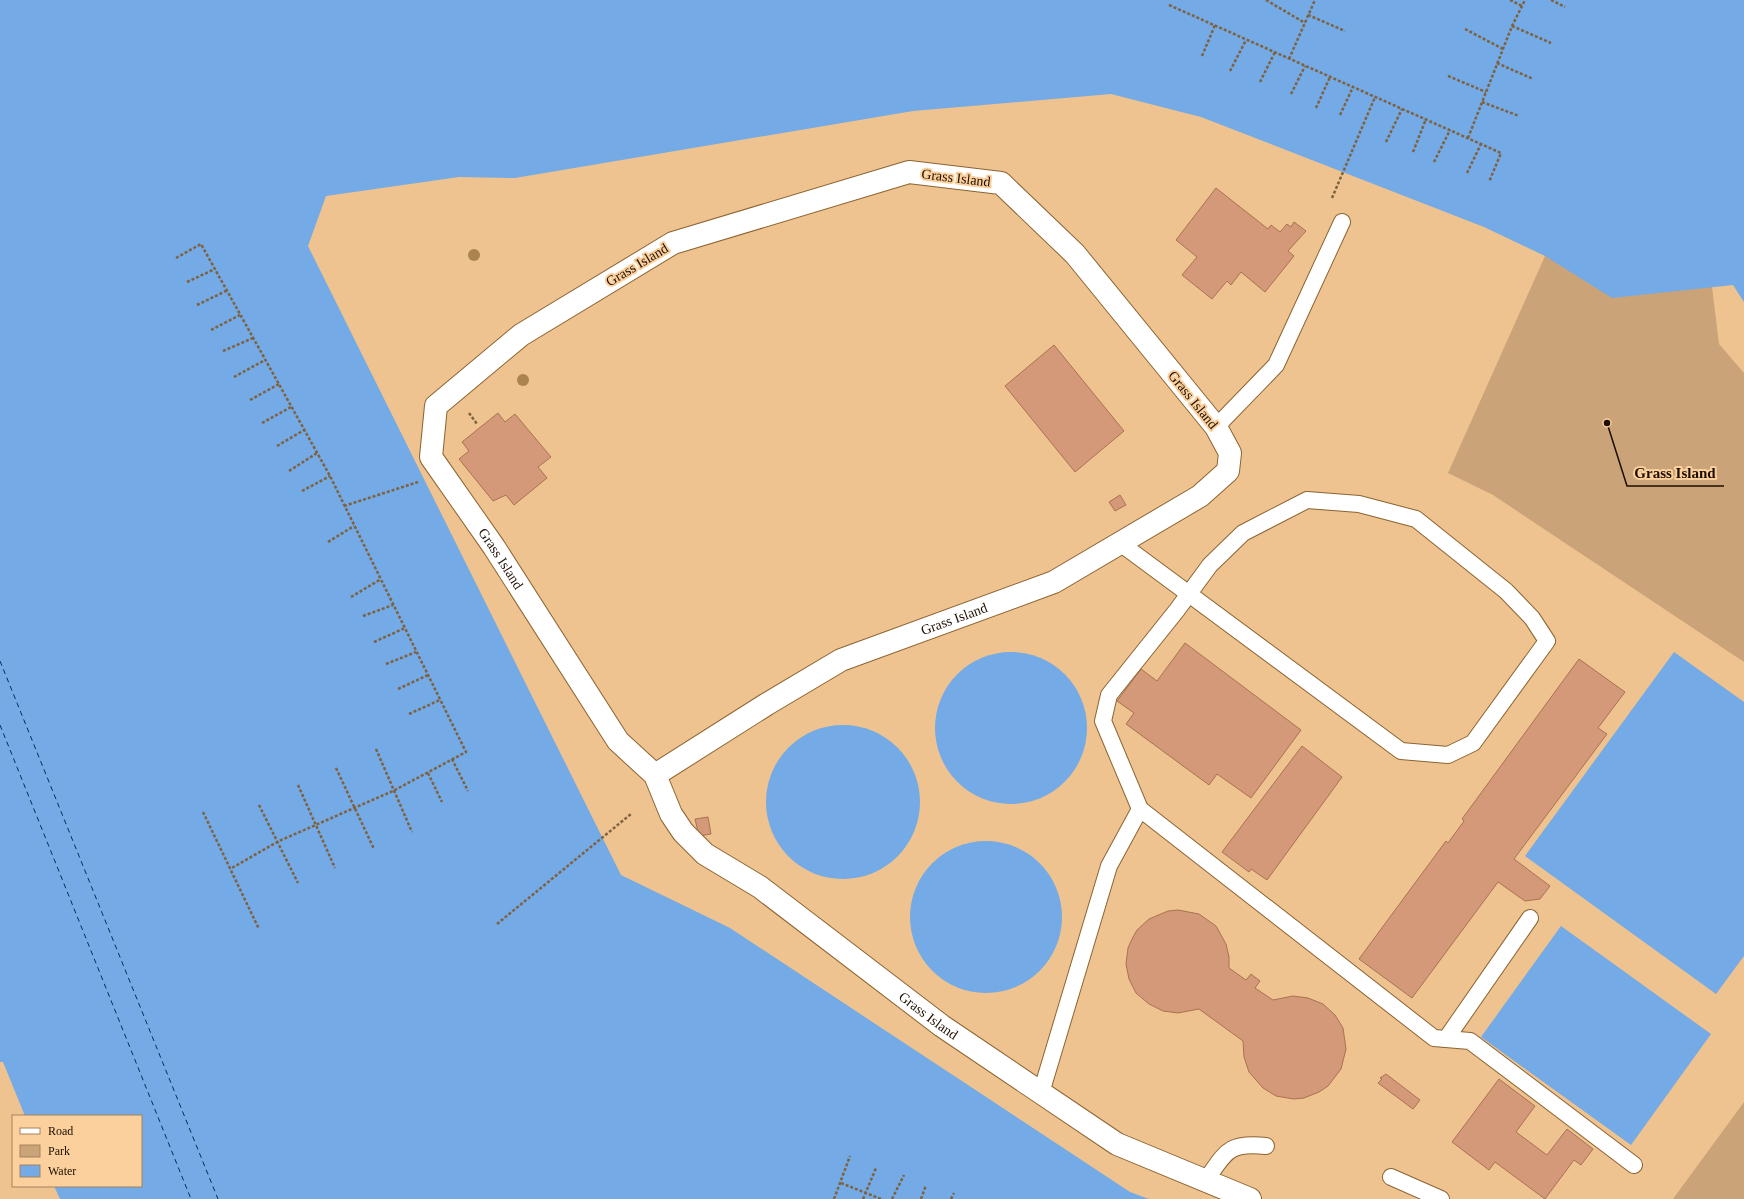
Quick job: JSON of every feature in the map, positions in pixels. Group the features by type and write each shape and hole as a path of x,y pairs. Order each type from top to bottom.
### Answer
{"street":[{"name":"Grass Island","path":"655,775 767,704 841,660 1054,582 1200,496 1228,471 1230,453 1216,426 1076,254 1001,183 909,172 673,243 521,334 436,406 432,457 494,547 618,741 655,775 671,814 683,832 705,854 760,887 942,1026 1116,1144 1250,1199"}],"lane":[{"path":"1216,426 1276,365 1342,222"},
{"path":"1120,543 1188,594 1401,751 1428,755 1448,755 1473,743 1547,641 1532,618 1506,591 1416,519 1359,504 1307,500 1243,533 1210,565 1188,594 1109,695 1103,721 1140,809 1434,1038 1470,1041 1634,1165"},
{"path":"1041,1093 1108,866 1140,809"},
{"path":"1446,1039 1530,918"},
{"path":"1206,1180 1230,1149 1247,1144 1266,1146"},
{"path":"1391,1177 1441,1199"}],"path":[{"path":"1266,0 1305,23"},
{"path":"1289,58 1315,0"},
{"path":"1510,0 1522,6"},
{"path":"1468,138 1512,26 1525,0"},
{"path":"1551,0 1565,7"},
{"path":"1169,5 1501,153 1489,182"},
{"path":"1308,14 1345,31"},
{"path":"1202,56 1215,26"},
{"path":"1512,26 1551,43"},
{"path":"1465,29 1503,49"},
{"path":"1230,70 1246,40"},
{"path":"1260,82 1275,52"},
{"path":"1497,64 1533,79"},
{"path":"1291,94 1305,66"},
{"path":"1448,76 1486,92"},
{"path":"1316,108 1330,77"},
{"path":"1340,115 1353,87"},
{"path":"1332,198 1376,97"},
{"path":"1482,102 1519,116"},
{"path":"1386,142 1402,109"},
{"path":"1414,152 1426,119"},
{"path":"1434,162 1450,130"},
{"path":"1467,173 1481,144"},
{"path":"176,258 201,244 330,476 466,752 393,791 279,841 230,869"},
{"path":"187,282 215,269"},
{"path":"197,305 226,290"},
{"path":"211,330 240,314"},
{"path":"223,351 253,338"},
{"path":"234,377 265,360"},
{"path":"250,400 279,384"},
{"path":"262,423 291,407"},
{"path":"277,446 304,430"},
{"path":"288,471 317,453"},
{"path":"302,491 330,476"},
{"path":"344,506 422,481"},
{"path":"328,542 354,526"},
{"path":"351,597 381,579"},
{"path":"363,616 393,605"},
{"path":"374,642 405,628"},
{"path":"386,664 416,652"},
{"path":"398,689 428,675"},
{"path":"409,714 440,700"},
{"path":"376,749 412,832"},
{"path":"452,759 468,791"},
{"path":"336,768 374,849"},
{"path":"428,773 442,802"},
{"path":"298,785 335,868"},
{"path":"259,805 279,841 298,884"},
{"path":"203,812 259,929"},
{"path":"497,924 631,814"},
{"path":"834,1199 850,1156"},
{"path":"863,1199 876,1168"},
{"path":"892,1199 904,1175"},
{"path":"841,1182 881,1199"},
{"path":"921,1199 926,1184"},
{"path":"951,1199 954,1192"}],"green space":[{"path":"1708,254 1719,344 1744,373 1744,662 1493,495 1448,473 1545,256"},
{"path":"1744,1102 1744,1199 1673,1199"}],"water":[{"path":"0,0 1744,0 1744,302 1733,285 1612,298 1545,256 1484,227 1201,117 1111,94 913,111 515,178 459,177 326,196 308,246 621,875 730,928 1130,1192 1149,1199 60,1199 54,1187 142,1187 142,1115 25,1115 3,1062 0,1062"},
{"path":"1018,652 1040,657 1065,674 1082,699 1086,713 1086,743 1082,757 1065,782 1040,799 1026,803 1004,804 982,799 963,787 952,776 940,757 936,743 935,721 940,699 952,680 963,669 982,657 996,653"},
{"path":"1674,652 1744,702 1744,956 1716,994 1525,856"},
{"path":"843,725 858,727 879,734 886,738 902,753 907,759 914,773 920,802 918,817 911,838 907,845 892,861 886,866 872,873 843,879 828,877 807,870 800,866 784,851 779,845 772,831 766,802 768,787 775,766 779,759 794,743 800,738 814,731"},
{"path":"986,841 1008,844 1022,850 1040,863 1053,881 1059,895 1062,917 1059,939 1053,953 1040,971 1022,984 1008,990 986,993 964,990 950,984 932,971 919,953 913,939 910,917 913,895 919,881 932,863 950,850 964,844"},
{"path":"1561,926 1711,1034 1631,1145 1481,1037"}],"building":[{"path":"1216,188 1268,229 1271,225 1280,232 1287,224 1291,227 1294,222 1306,231 1288,251 1294,256 1265,292 1241,272 1231,285 1227,281 1212,299 1182,275 1197,257 1176,240"},
{"path":"1054,345 1124,431 1075,472 1005,386"},
{"path":"498,413 505,422 515,414 551,457 538,467 547,478 514,505 506,495 493,501 459,459 469,451 462,442"},
{"path":"1120,495 1126,505 1115,511 1109,502"},
{"path":"1185,643 1301,730 1251,798 1217,774 1209,785 1126,724 1134,713 1117,701 1141,669 1157,681"},
{"path":"1579,659 1625,692 1598,728 1607,734 1514,859 1550,886 1540,899 1525,901 1498,882 1412,998 1359,959 1446,841 1448,843 1464,821 1462,819"},
{"path":"1302,746 1342,777 1267,880 1251,869 1249,872 1222,852"},
{"path":"708,817 711,834 699,836 695,819"},
{"path":"1178,910 1199,914 1216,926 1226,944 1229,957 1229,968 1246,980 1251,974 1260,981 1255,988 1273,1000 1293,996 1308,998 1323,1004 1335,1015 1343,1028 1346,1049 1341,1069 1328,1086 1319,1092 1304,1098 1294,1099 1276,1096 1263,1088 1249,1072 1244,1057 1243,1041 1199,1009 1178,1013 1163,1011 1149,1004 1136,993 1129,979 1126,964 1128,948 1132,939 1137,930 1149,919 1168,911"},
{"path":"1386,1074 1420,1100 1413,1109 1378,1083 1382,1079 1380,1078"},
{"path":"1499,1079 1535,1106 1516,1132 1547,1155 1567,1129 1593,1149 1581,1165 1574,1160 1545,1199 1495,1162 1489,1170 1452,1142"}],"ferry route":[{"path":"0,661 218,1199"},
{"path":"0,725 191,1199"}],"place":[{"name":"Grass Island","path":"1607,423"}]}
